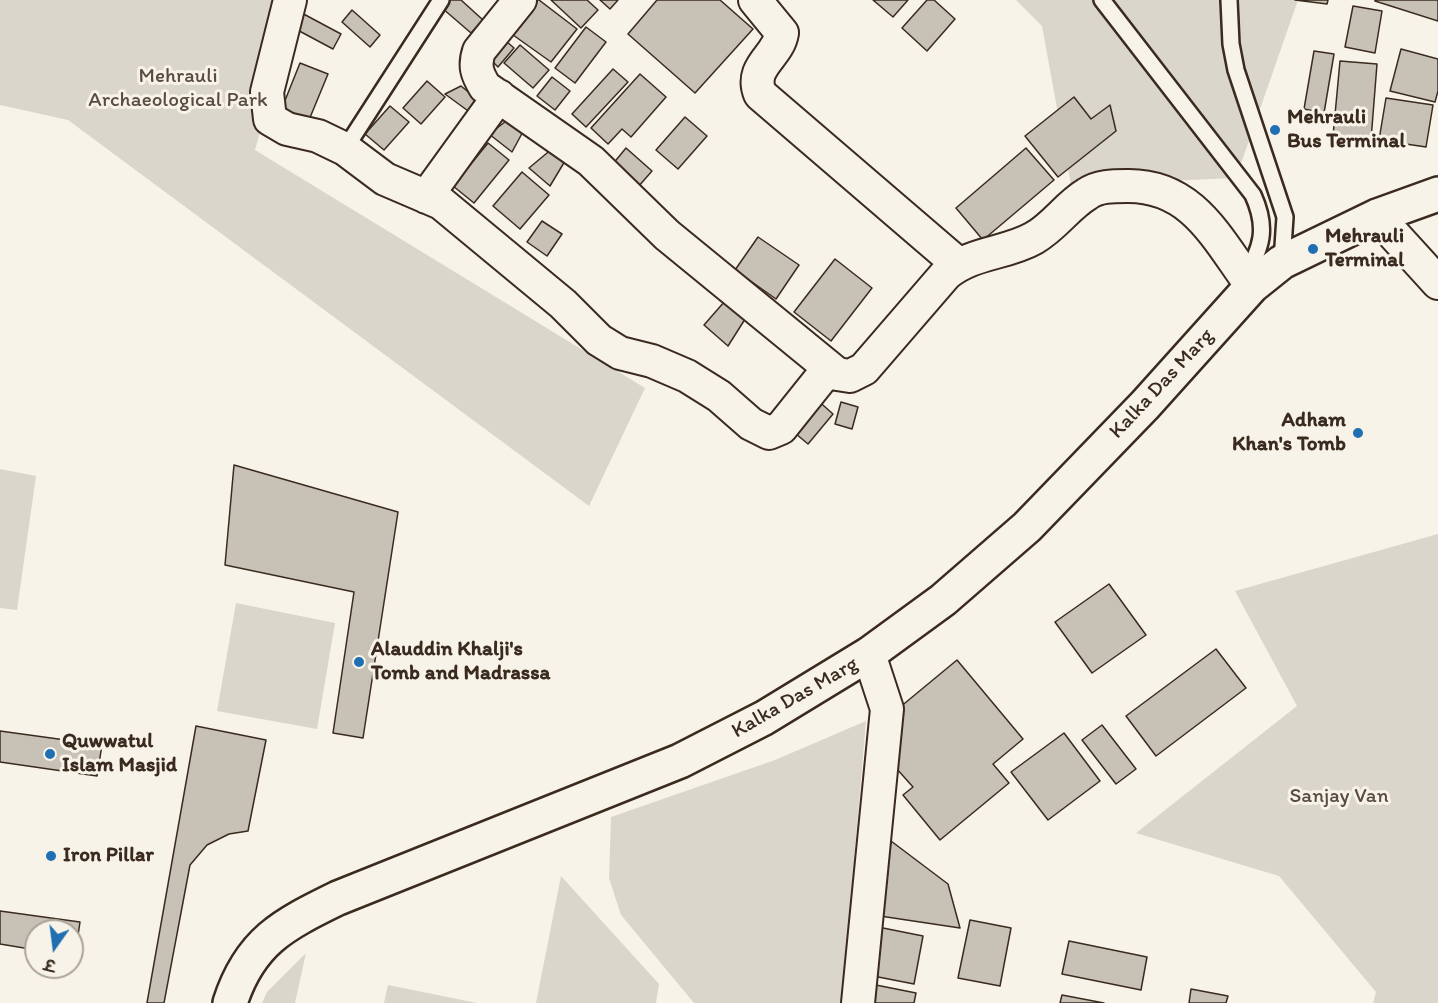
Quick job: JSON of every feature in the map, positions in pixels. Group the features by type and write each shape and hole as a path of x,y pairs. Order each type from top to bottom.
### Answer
{"street":[{"path":"290,0 267,92 270,119 287,129 318,136 345,148 385,179 441,203 563,304 599,340 620,353 652,361 687,376 719,396 751,424 769,433 781,428 829,368"},
{"path":"520,0 494,31 476,60 477,72 485,87 591,161 667,234 837,374 850,376 864,369 946,274 958,264 1026,243 1043,232 1088,193 1101,188 1148,186 1165,191 1193,208 1248,282"},
{"path":"755,0 782,33 781,40 761,66 757,76 760,94 958,264"},
{"path":"426,197 499,96"},
{"name":"Kalka Das Marg","path":"230,1003 239,975 266,940 297,918 349,893 680,761 764,718 869,654 943,600 1027,526 1145,405 1248,282 1282,262 1377,216 1438,194"},
{"path":"1377,216 1438,283"},
{"path":"858,1003 887,709 869,654"}],"lane":[{"path":"345,148 441,0"},
{"path":"1102,0 1253,195 1261,212 1263,226 1248,282"},
{"path":"1229,0 1231,44 1236,70 1285,217 1282,262"}],"green space":[{"name":"Mehrauli Archaeological Park","path":"0,0 297,0 255,150 645,388 589,506 68,120 0,105"},
{"path":"1016,0 1298,0 1236,178 1071,185 1042,26"},
{"path":"0,469 36,476 17,610 0,608"},
{"name":"Sanjay Van","path":"1438,534 1438,1003 1373,1003 1376,992 1279,876 1136,833 1297,706 1235,591"},
{"path":"236,603 335,623 317,729 217,711"},
{"path":"866,721 842,1003 694,1003 621,915 609,878 611,817 775,760"},
{"path":"561,876 659,984 656,1003 536,1003"},
{"path":"306,953 295,1003 262,1003 267,992"},
{"path":"388,985 477,1003 384,1003"}],"building":[{"path":"449,0 461,0 483,20 471,33 442,8"},
{"path":"530,0 539,0 577,29 551,62 506,30"},
{"path":"551,0 587,0 598,10 581,28"},
{"path":"600,0 618,0 610,9"},
{"path":"657,0 720,0 753,29 695,93 628,34"},
{"path":"873,0 908,0 893,17"},
{"path":"927,0 934,0 955,19 927,51 902,28"},
{"path":"1295,0 1328,0 1327,4"},
{"path":"1438,0 1438,21 1375,1"},
{"path":"1353,6 1382,11 1375,53 1345,47"},
{"path":"352,10 380,35 370,47 342,22"},
{"path":"298,11 341,34 333,49 290,26"},
{"path":"586,27 606,42 575,83 555,68"},
{"path":"498,34 514,48 498,67 483,52"},
{"path":"520,45 549,70 533,88 504,63"},
{"path":"1401,49 1438,59 1438,91 1435,102 1390,91"},
{"path":"1314,51 1334,54 1324,113 1304,109"},
{"path":"1340,61 1377,64 1371,140 1333,136"},
{"path":"300,63 328,74 309,120 282,108"},
{"path":"613,69 628,82 586,127 572,114"},
{"path":"640,74 666,97 631,137 622,129 608,144 591,128"},
{"path":"552,77 570,91 555,110 537,96"},
{"path":"427,81 445,97 421,124 403,108"},
{"path":"461,86 482,103 475,116 445,94"},
{"path":"1074,97 1091,119 1110,105 1116,131 1058,177 1025,136"},
{"path":"1386,98 1433,105 1426,147 1379,140"},
{"path":"390,106 409,122 384,150 365,134"},
{"path":"513,116 526,126 512,152 489,134"},
{"path":"685,117 707,136 678,169 656,150"},
{"path":"488,143 509,160 474,203 453,186"},
{"path":"553,148 568,156 550,186 529,168"},
{"path":"626,148 652,171 638,187 612,165"},
{"path":"1026,148 1054,180 983,240 956,208"},
{"path":"522,172 549,195 520,229 493,206"},
{"path":"542,221 562,234 547,256 527,242"},
{"path":"758,237 799,265 776,299 735,270"},
{"path":"835,259 872,288 831,341 794,312"},
{"path":"725,301 747,316 728,346 704,325"},
{"path":"815,398 833,414 808,444 789,428"},
{"path":"841,402 858,407 852,429 835,424"},
{"name":"Alauddin Khalji's Tomb and Madrassa","path":"234,465 398,512 363,738 333,733 354,592 225,565"},
{"path":"1109,584 1146,635 1092,673 1055,622"},
{"path":"1216,649 1246,688 1156,756 1126,716"},
{"path":"957,660 1023,739 993,764 1009,783 940,840 903,795 913,787 896,768 899,708"},
{"path":"1102,725 1136,769 1116,784 1082,740"},
{"path":"196,726 266,740 248,831 229,834 207,845 190,865 164,1003 147,1003"},
{"name":"Quwwatul Islam Masjid","path":"0,731 102,745 97,776 0,762"},
{"path":"1064,733 1100,781 1048,820 1011,772"},
{"path":"891,841 948,884 960,928 880,916"},
{"path":"0,911 58,919 24,919 24,948 0,944"},
{"path":"970,920 1011,928 1000,986 958,978"},
{"path":"878,927 923,936 914,984 868,975"},
{"path":"1069,941 1147,957 1141,990 1062,974"},
{"path":"876,985 916,993 914,1003 872,1003"},
{"path":"1191,989 1228,996 1226,1003 1189,1003"},
{"path":"1062,995 1104,1003 1060,1003"}],"place":[{"name":"Mehrauli Bus Terminal","path":"1275,130"},
{"name":"Mehrauli Terminal","path":"1313,249"},
{"name":"Adham Khan's Tomb","path":"1358,433"},
{"name":"Alauddin Khalji's Tomb and Madrassa","path":"359,662"},
{"name":"Quwwatul Islam Masjid","path":"50,754"},
{"name":"Iron Pillar","path":"51,856"}]}
